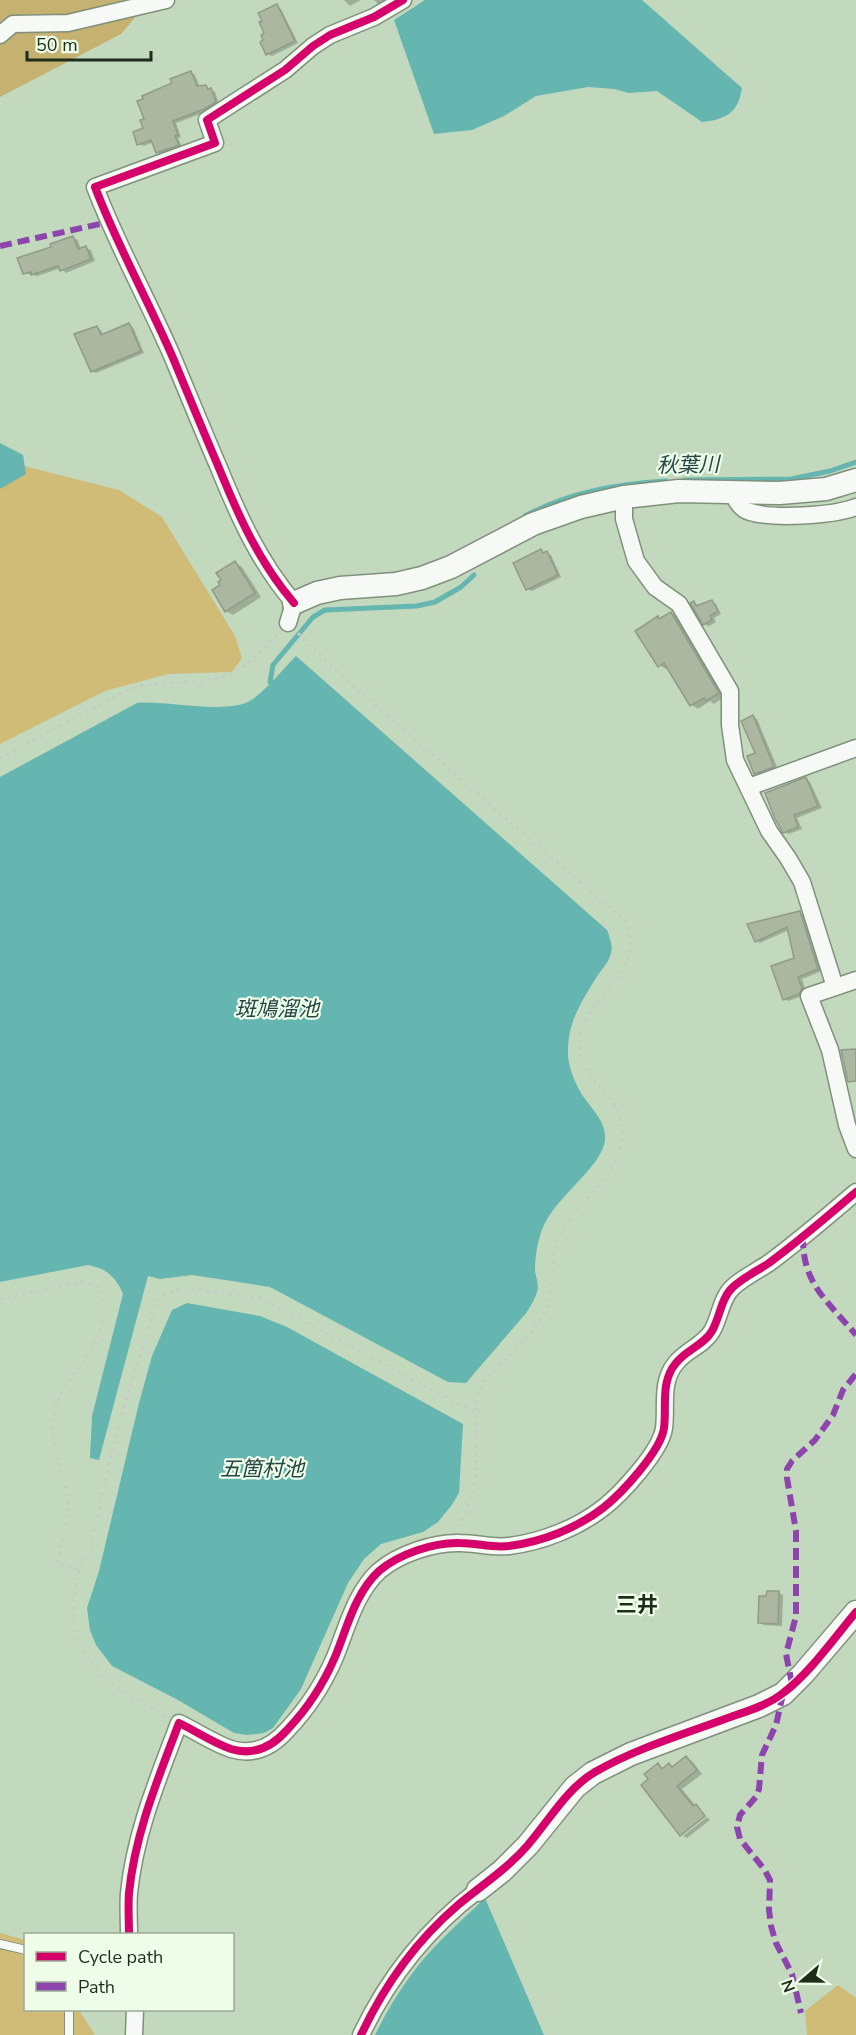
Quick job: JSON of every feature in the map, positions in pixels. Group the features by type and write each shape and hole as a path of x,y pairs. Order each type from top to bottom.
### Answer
{"street":[{"path":"0,35 13,24 68,23 166,0"},
{"path":"403,0 374,17 330,34 285,70 207,120 215,143 95,187 108,222 172,356 249,538 276,582 291,613 317,593 340,588 396,584 422,578 452,567 533,524 581,507 624,497 679,491 780,493 826,489 856,480"},
{"path":"733,492 735,500 748,512 782,515 818,514 855,509"},
{"path":"624,497 624,519 636,561 655,587 679,604 730,691 730,725 735,760 769,831 802,882 835,987"},
{"path":"749,787 856,748"},
{"path":"856,980 809,996 830,1050 847,1125 856,1149"},
{"path":"129,1933 129,1894 135,1852 145,1813 179,1723 231,1749 261,1750 277,1742 306,1710 322,1684 354,1608 366,1585 380,1570 403,1556 441,1544 461,1542 509,1546 570,1528 605,1506 649,1461 660,1444 664,1429 668,1374 676,1362 712,1332 730,1290 741,1279 784,1251 856,1192"},
{"path":"361,2035 370,2015 399,1969 427,1935 458,1905 515,1858 574,1787 593,1773 631,1754 759,1706 783,1694 856,1612"},
{"path":"134,2035 135,2011"}],"lane":[{"path":"0,1944 24,1950"},
{"path":"69,2011 69,2035"}],"path":[{"path":"0,758 135,688 149,684 196,682 225,676 240,669 254,658 291,613"},
{"path":"305,639 338,673 626,922 631,934 631,949 626,966 585,1020 579,1040 586,1071 596,1086 614,1103 620,1114 623,1133 619,1150 613,1167 563,1228 555,1244 554,1281 550,1303 540,1320 483,1385 476,1413 476,1473 473,1495 458,1527 441,1544"},
{"path":"0,1299 82,1282 95,1285 103,1295 104,1309 100,1332 93,1348 60,1393 54,1409 54,1444 67,1496 66,1520 57,1563 79,1569"},
{"path":"179,1723 114,1686 100,1674 80,1646 72,1612 79,1569 90,1552 113,1445 156,1302 165,1294 193,1288 261,1299 476,1413"}],"shaded area":[{"path":"0,0 150,0 121,34 0,97"},
{"path":"0,460 119,490 162,517 235,636 242,658 232,672 168,674 105,691 0,744"},
{"path":"0,1933 24,1940 24,2011 80,2011 95,2035 0,2035"},
{"path":"838,1985 856,1998 856,2035 807,2035 805,2011"}],"water":[{"path":"425,0 642,0 742,88 740,97 734,109 725,117 702,122 657,91 629,93 588,87 536,96 504,116 472,130 434,134 394,20"},
{"path":"0,443 23,455 26,474 0,489"},
{"name":"斑鳩溜池","path":"296,656 607,930 611,953 577,1011 568,1050 570,1067 576,1083 602,1124 604,1145 593,1165 558,1204 544,1225 536,1258 535,1271 538,1287 527,1312 466,1383 448,1382 270,1287 192,1275 160,1279 148,1276 99,1460 90,1458 92,1416 123,1294 120,1288 114,1278 105,1271 88,1265 0,1282 0,777 137,703 214,707 243,704 259,694"},
{"name":"五箇村池","path":"187,1303 260,1316 287,1327 463,1424 459,1493 451,1506 438,1522 423,1532 381,1544 364,1559 348,1583 301,1689 273,1728 264,1733 247,1735 234,1733 178,1700 112,1666 96,1645 90,1630 87,1608 99,1571 152,1356 172,1310"},
{"path":"485,1898 544,2035 375,2035 396,1997 419,1964"}],"building":[{"path":"277,4 295,41 266,55 260,42 263,40 261,35 264,33 258,13"},
{"path":"191,71 197,86 206,85 208,89 211,88 216,102 173,121 179,145 156,153 151,140 137,145 133,132 143,128 140,120 144,119 137,101 143,99 142,96 172,83 170,79"},
{"path":"73,236 78,249 86,246 91,259 60,271 58,266 31,275 31,272 23,274 17,258 51,247 50,244"},
{"path":"129,323 141,351 91,372 74,334 97,326 101,335"},
{"path":"541,549 543,553 547,551 558,575 526,590 513,563"},
{"path":"235,561 255,593 225,612 212,590 220,585 218,582 221,580 216,573"},
{"path":"712,600 718,611 710,616 712,620 703,625 690,603 694,601 696,606"},
{"path":"671,612 719,693 706,701 704,698 690,706 664,663 658,667 635,631 658,616 659,619"},
{"path":"753,715 774,767 754,774 747,756 755,753 741,721"},
{"path":"806,777 818,806 794,815 798,827 783,833 765,793"},
{"path":"800,911 818,969 798,977 802,988 799,994 783,1000 771,966 794,958 787,927 755,942 747,924"},
{"path":"856,1049 856,1081 848,1082 841,1050"},
{"path":"767,1591 779,1591 778,1624 758,1623 759,1596 766,1596"},
{"path":"686,1756 697,1770 677,1786 693,1806 696,1804 705,1816 680,1836 641,1785 648,1779 644,1774 658,1763 662,1769 669,1763 672,1767"}],"waterway":[{"name":"秋葉川","path":"684,480 791,479 830,471 856,462"},
{"name":"秋葉川","path":"525,516 576,495 629,484 666,481"},
{"name":"秋葉川","path":"270,682 273,665 313,617 325,610 417,606 435,602 461,587 474,575"}],"marked path":[{"path":"0,246 109,222"},
{"path":"803,1236 804,1253 812,1279 826,1301 856,1335"},
{"path":"792,1684 786,1654 796,1616 796,1531 787,1469 792,1461 815,1440 833,1415 843,1390 856,1374"},
{"path":"783,1694 776,1725 762,1755 759,1789 756,1797 740,1815 737,1827 740,1839 770,1880 771,1926 776,1943 792,1974 801,2013"}],"cycle path":[{"path":"294,603 270,572 242,521 173,358 95,187 215,143 207,120 285,70 330,35 374,17 403,0"},
{"path":"129,1933 129,1893 136,1849 148,1806 179,1723 218,1744 239,1751 255,1751 269,1745 302,1713 320,1687 358,1600 371,1580 387,1565 407,1554 450,1543 503,1546 534,1541 571,1528 603,1508 629,1483 656,1448 664,1428 665,1394 671,1370 680,1358 709,1336 729,1291 791,1246 856,1192"},
{"path":"361,2035 380,1999 415,1949 458,1905 503,1870 519,1854 575,1787 595,1772 642,1749 777,1698 812,1666 856,1612"}],"district":[{"name":"三井","path":"637,1605"}]}
